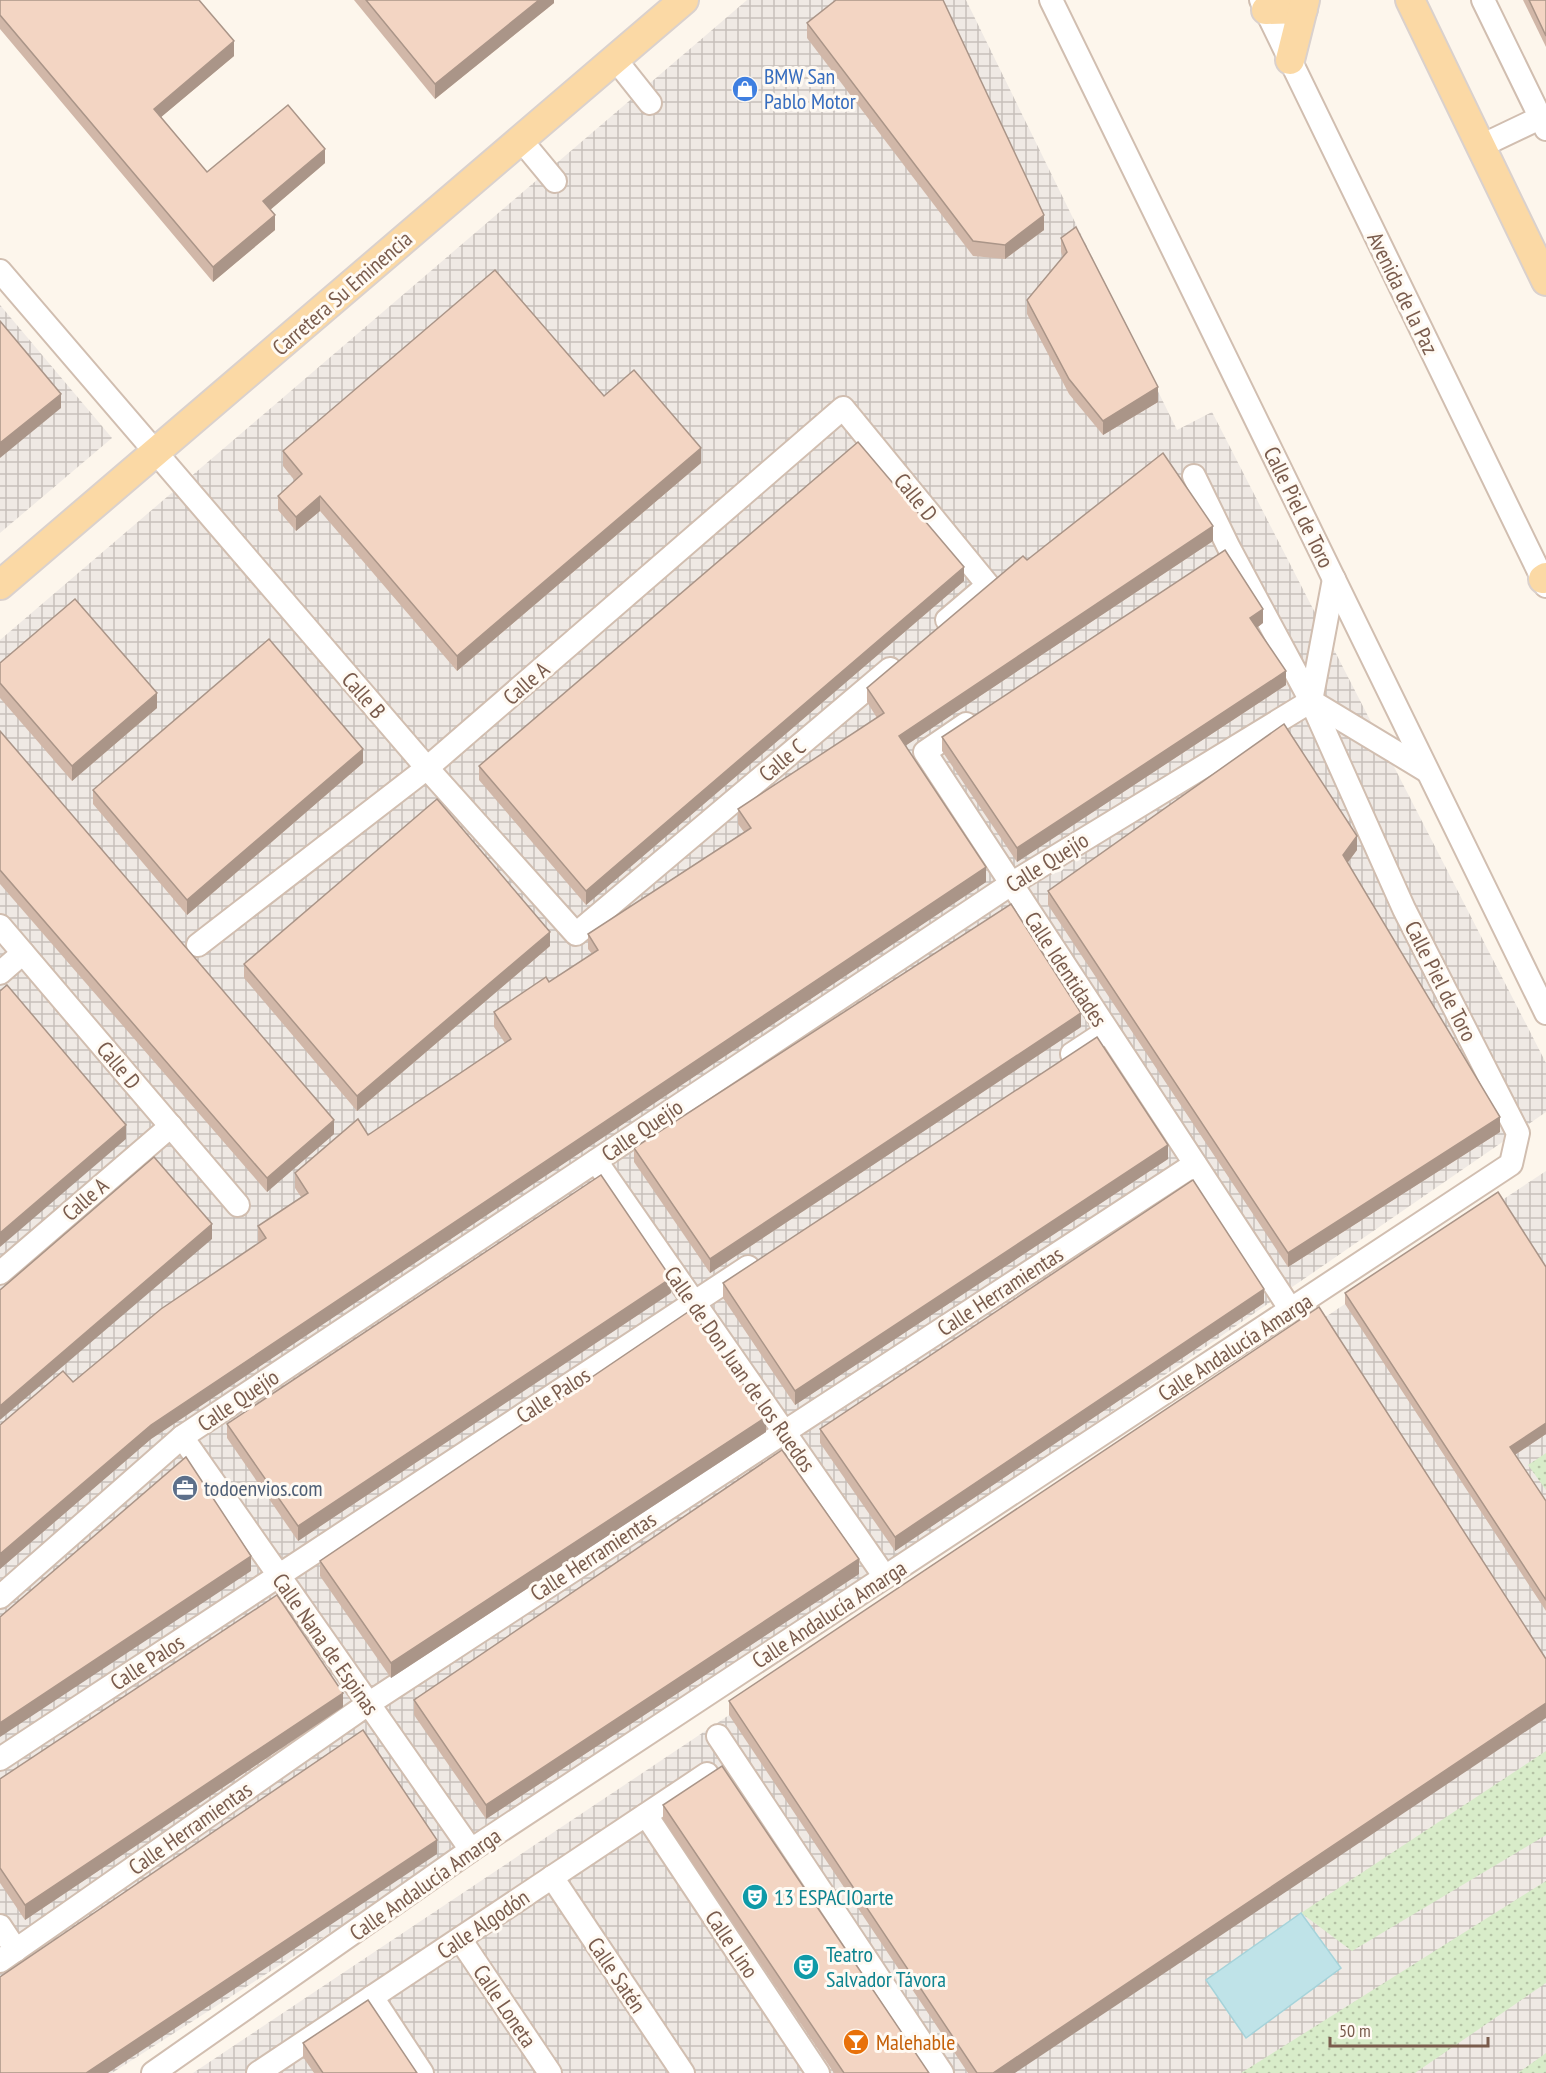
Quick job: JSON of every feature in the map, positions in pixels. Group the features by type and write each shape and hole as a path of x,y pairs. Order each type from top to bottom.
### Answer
{"main road":[{"name":"Carretera Su Eminencia","path":"0,585 684,0"},
{"path":"1410,0 1546,281"},
{"path":"1263,5 1304,4 1290,60"}],"street":[{"name":"Calle Piel de Toro","path":"1051,0 1546,1013"},
{"path":"1481,146 1544,121 1483,0"},
{"name":"Avenida de la Paz","path":"1263,5 1545,580"},
{"path":"615,59 650,103"},
{"path":"521,140 555,181"},
{"name":"Calle B","path":"0,271 427,768 576,934"},
{"name":"Calle D","path":"843,408 988,585 933,632"},
{"name":"Calle A","path":"198,945 427,768 843,408"},
{"name":"Calle Piel de Toro","path":"1194,476 1229,548 1311,701 1404,909 1518,1133 1511,1164"},
{"path":"1209,561 1229,548"},
{"path":"1334,579 1311,701 1427,771"},
{"name":"Calle C","path":"576,934 906,655"},
{"name":"Calle Quejío","path":"0,1597 182,1437 1011,884 1311,701"},
{"name":"Calle Identidades","path":"984,712 925,752 1291,1310"},
{"name":"Calle D","path":"0,926 238,1205"},
{"path":"0,973 23,953"},
{"path":"1058,1064 1107,1031"},
{"name":"Calle A","path":"0,1273 171,1126"},
{"name":"Calle de Don Juan de los Ruedos","path":"596,1161 885,1577"},
{"name":"Calle Herramientas","path":"8,1955 368,1704 1195,1164"},
{"name":"Calle Andalucía Amarga","path":"153,2073 471,1850 1511,1164"},
{"name":"Calle Palos","path":"0,1759 763,1257"},
{"name":"Calle Nana de Espinas","path":"182,1437 471,1850"},
{"path":"718,1736 942,2073"},
{"name":"Calle Algodón","path":"268,2070 372,1997 707,1774"},
{"name":"Calle Lino","path":"646,1815 818,2073"},
{"name":"Calle Satén","path":"552,1877 683,2073"},
{"path":"0,1926 8,1955"},
{"name":"Calle Loneta","path":"460,1938 550,2073"},
{"path":"372,1997 422,2073"}],"shaded area":[{"path":"747,0 966,0 1177,430 1212,412 1546,1063 1546,1112 702,1694 112,2073 0,2073 0,640"},
{"path":"0,305 112,438 0,533"},
{"path":"1546,1171 1546,2073 193,2073 1345,1304"}],"green space":[{"path":"1546,1453 1546,1490 1528,1465"},
{"path":"1546,1751 1546,1835 1352,1951 1301,1913"},
{"path":"1546,1881 1546,1983 1415,2073 1241,2073"},
{"path":"1546,2053 1546,2073 1518,2073"}],"water":[{"path":"1301,1913 1341,1968 1246,2038 1206,1980"}],"building":[{"path":"0,0 199,0 234,41 154,109 207,172 288,105 325,149 263,201 275,215 213,267 0,15"},
{"path":"366,0 539,0 435,84"},
{"path":"836,0 943,0 1044,215 1005,245 973,241 807,23"},
{"path":"1529,0 1546,0 1546,36"},
{"path":"1076,227 1158,387 1103,421 1069,379 1027,300 1067,252 1061,238"},
{"path":"495,270 604,396 634,370 701,448 457,656 320,496 296,517 278,496 302,474 283,451"},
{"path":"0,321 61,394 0,443"},
{"path":"858,442 964,567 586,891 479,766"},
{"path":"1163,453 1213,526 899,736 986,867 151,1425 0,1554 0,1425 63,1371 73,1382 161,1309 266,1238 258,1226 308,1193 295,1173 358,1119 368,1135 511,1039 494,1012 546,977 549,982 598,950 588,934 751,828 738,809 884,713 867,688 1023,556 1027,560"},
{"path":"1225,550 1263,609 1250,618 1286,671 1017,848 942,737"},
{"path":"75,599 157,693 72,766 0,683 0,663"},
{"path":"269,639 363,749 187,900 93,790"},
{"path":"1284,724 1357,836 1343,855 1500,1117 1288,1253 1048,891"},
{"path":"0,731 334,1120 267,1178 0,870"},
{"path":"437,799 550,932 357,1096 244,964"},
{"path":"1011,904 1081,1013 710,1259 634,1148"},
{"path":"7,985 126,1125 0,1233 0,991"},
{"path":"1097,1037 1168,1145 795,1391 723,1283"},
{"path":"154,1157 212,1224 0,1406 0,1290"},
{"path":"601,1175 671,1278 298,1526 227,1424"},
{"path":"1193,1180 1264,1289 895,1537 820,1429"},
{"path":"1498,1192 1546,1267 1546,1423 1510,1447 1546,1501 1546,1600 1345,1293"},
{"path":"1319,1307 1546,1659 1546,1703 993,2073 977,2073 729,1701"},
{"path":"691,1310 766,1417 391,1663 320,1561"},
{"path":"782,1450 859,1559 486,1805 414,1700"},
{"path":"186,1457 251,1556 0,1723 0,1617"},
{"path":"277,1595 343,1693 25,1905 0,1868 0,1779"},
{"path":"363,1730 437,1840 86,2073 0,2073 0,1977"},
{"path":"722,1766 929,2073 844,2073 663,1805"},
{"path":"368,2000 417,2073 323,2073 303,2043"}],"place":[{"name":"BMW San Pablo Motor","path":"745,89"},
{"name":"todoenvios.com","path":"185,1488"},
{"name":"13 ESPACIOarte","path":"755,1897"},
{"name":"Teatro Salvador Távora","path":"806,1967"},
{"name":"Malehable","path":"856,2042"}]}
